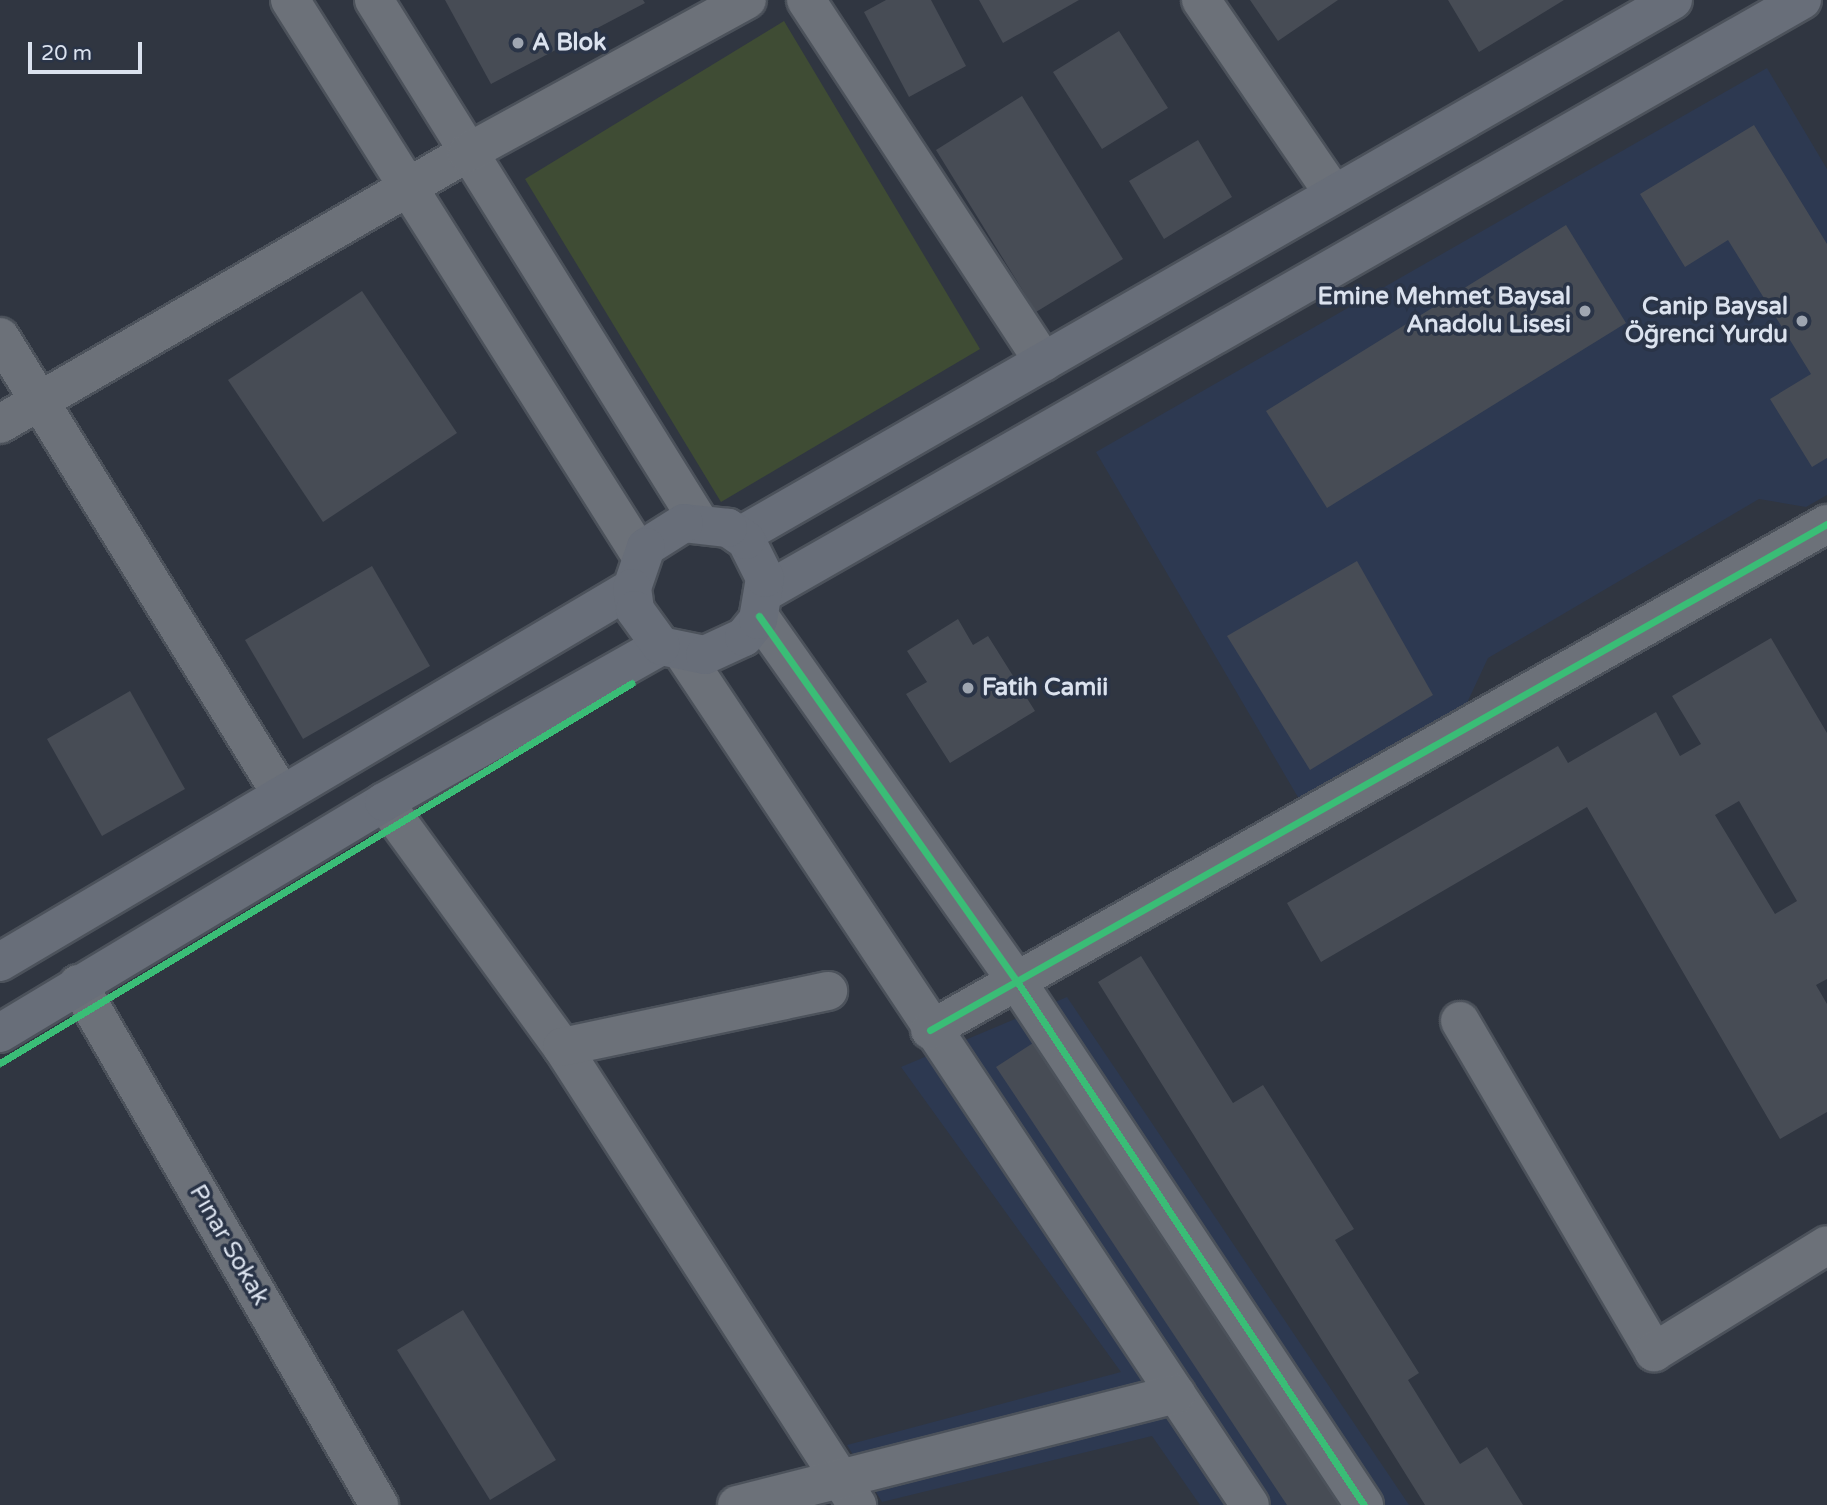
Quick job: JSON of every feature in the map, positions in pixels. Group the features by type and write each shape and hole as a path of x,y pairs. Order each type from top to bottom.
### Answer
{"main road":[{"path":"0,1033 384,802 672,650 726,649 762,604 1802,0"},
{"path":"740,536 1670,1"},
{"path":"0,962 636,572 663,531 699,522 740,536 758,558 762,604"},
{"path":"636,572 635,610 672,650"}],"street":[{"path":"290,0 408,189 636,572"},
{"path":"374,0 699,522"},
{"path":"0,424 467,153 747,0"},
{"path":"806,0 1044,362"},
{"path":"1201,0 1335,194"},
{"path":"0,337 280,792"},
{"path":"930,1030 1827,524"},
{"path":"762,604 1016,980 1364,1505"},
{"path":"672,650 1250,1505"},
{"path":"384,802 562,1047 847,1491"},
{"name":"Pınar Sokak","path":"78,985 380,1505"},
{"path":"562,1047 828,991"},
{"path":"1460,1021 1654,1352 1827,1245"},
{"path":"737,1505 847,1491 1176,1394"}],"shaded area":[{"name":"Emine Mehmet Baysal Anadolu Lisesi","path":"1767,68 1827,169 1827,495 1806,507 1759,499 1488,658 1466,705 1299,799 1096,452"},
{"path":"1067,997 1409,1505 1200,1505 1152,1436 882,1502 847,1445 1121,1372 901,1067"}],"green space":[{"path":"784,21 980,349 721,502 525,179"}],"building":[{"name":"A Blok","path":"445,0 643,0 645,3 491,84"},
{"path":"886,0 931,0 966,66 909,97 864,12"},
{"path":"979,0 1079,0 1003,43"},
{"path":"1250,0 1338,0 1278,41"},
{"path":"1448,0 1564,0 1479,52"},
{"path":"1119,31 1168,108 1102,149 1053,72"},
{"path":"1022,96 1123,259 1036,312 936,150"},
{"name":"Canip Baysal Öğrenci Yurdu","path":"1754,125 1827,244 1827,458 1812,467 1770,399 1811,374 1728,240 1685,267 1640,194"},
{"path":"1198,140 1232,197 1164,239 1129,181"},
{"name":"Emine Mehmet Baysal Anadolu Lisesi","path":"1566,225 1626,323 1327,508 1266,411"},
{"path":"362,291 457,433 323,522 228,380"},
{"path":"1357,561 1433,695 1310,770 1227,636"},
{"path":"372,566 430,666 303,739 245,640"},
{"name":"Fatih Camii","path":"958,619 973,645 988,636 1035,711 950,763 906,694 927,682 907,651"},
{"path":"1771,638 1827,733 1827,979 1816,985 1827,1004 1827,1112 1780,1139 1587,807 1321,962 1287,903 1558,746 1568,763 1656,712 1680,756 1701,744 1672,696","holes":["1739,801 1797,901 1775,914 1715,815"]},
{"path":"130,691 185,789 102,836 47,739"},
{"path":"1141,956 1233,1103 1263,1085 1354,1229 1335,1240 1419,1373 1408,1380 1460,1464 1487,1447 1523,1505 1425,1505 1098,982"},
{"path":"1044,1036 1348,1505 1287,1505 996,1067"},
{"path":"463,1310 556,1460 490,1500 397,1350"}],"cycle path":[{"path":"930,1030 1827,524"},
{"path":"759,616 1016,980 1364,1505"},
{"path":"0,1063 632,683"}],"place":[{"name":"A Blok","path":"518,43"},
{"name":"Emine Mehmet Baysal Anadolu Lisesi","path":"1585,311"},
{"name":"Canip Baysal Öğrenci Yurdu","path":"1802,321"},
{"name":"Fatih Camii","path":"968,688"}]}
